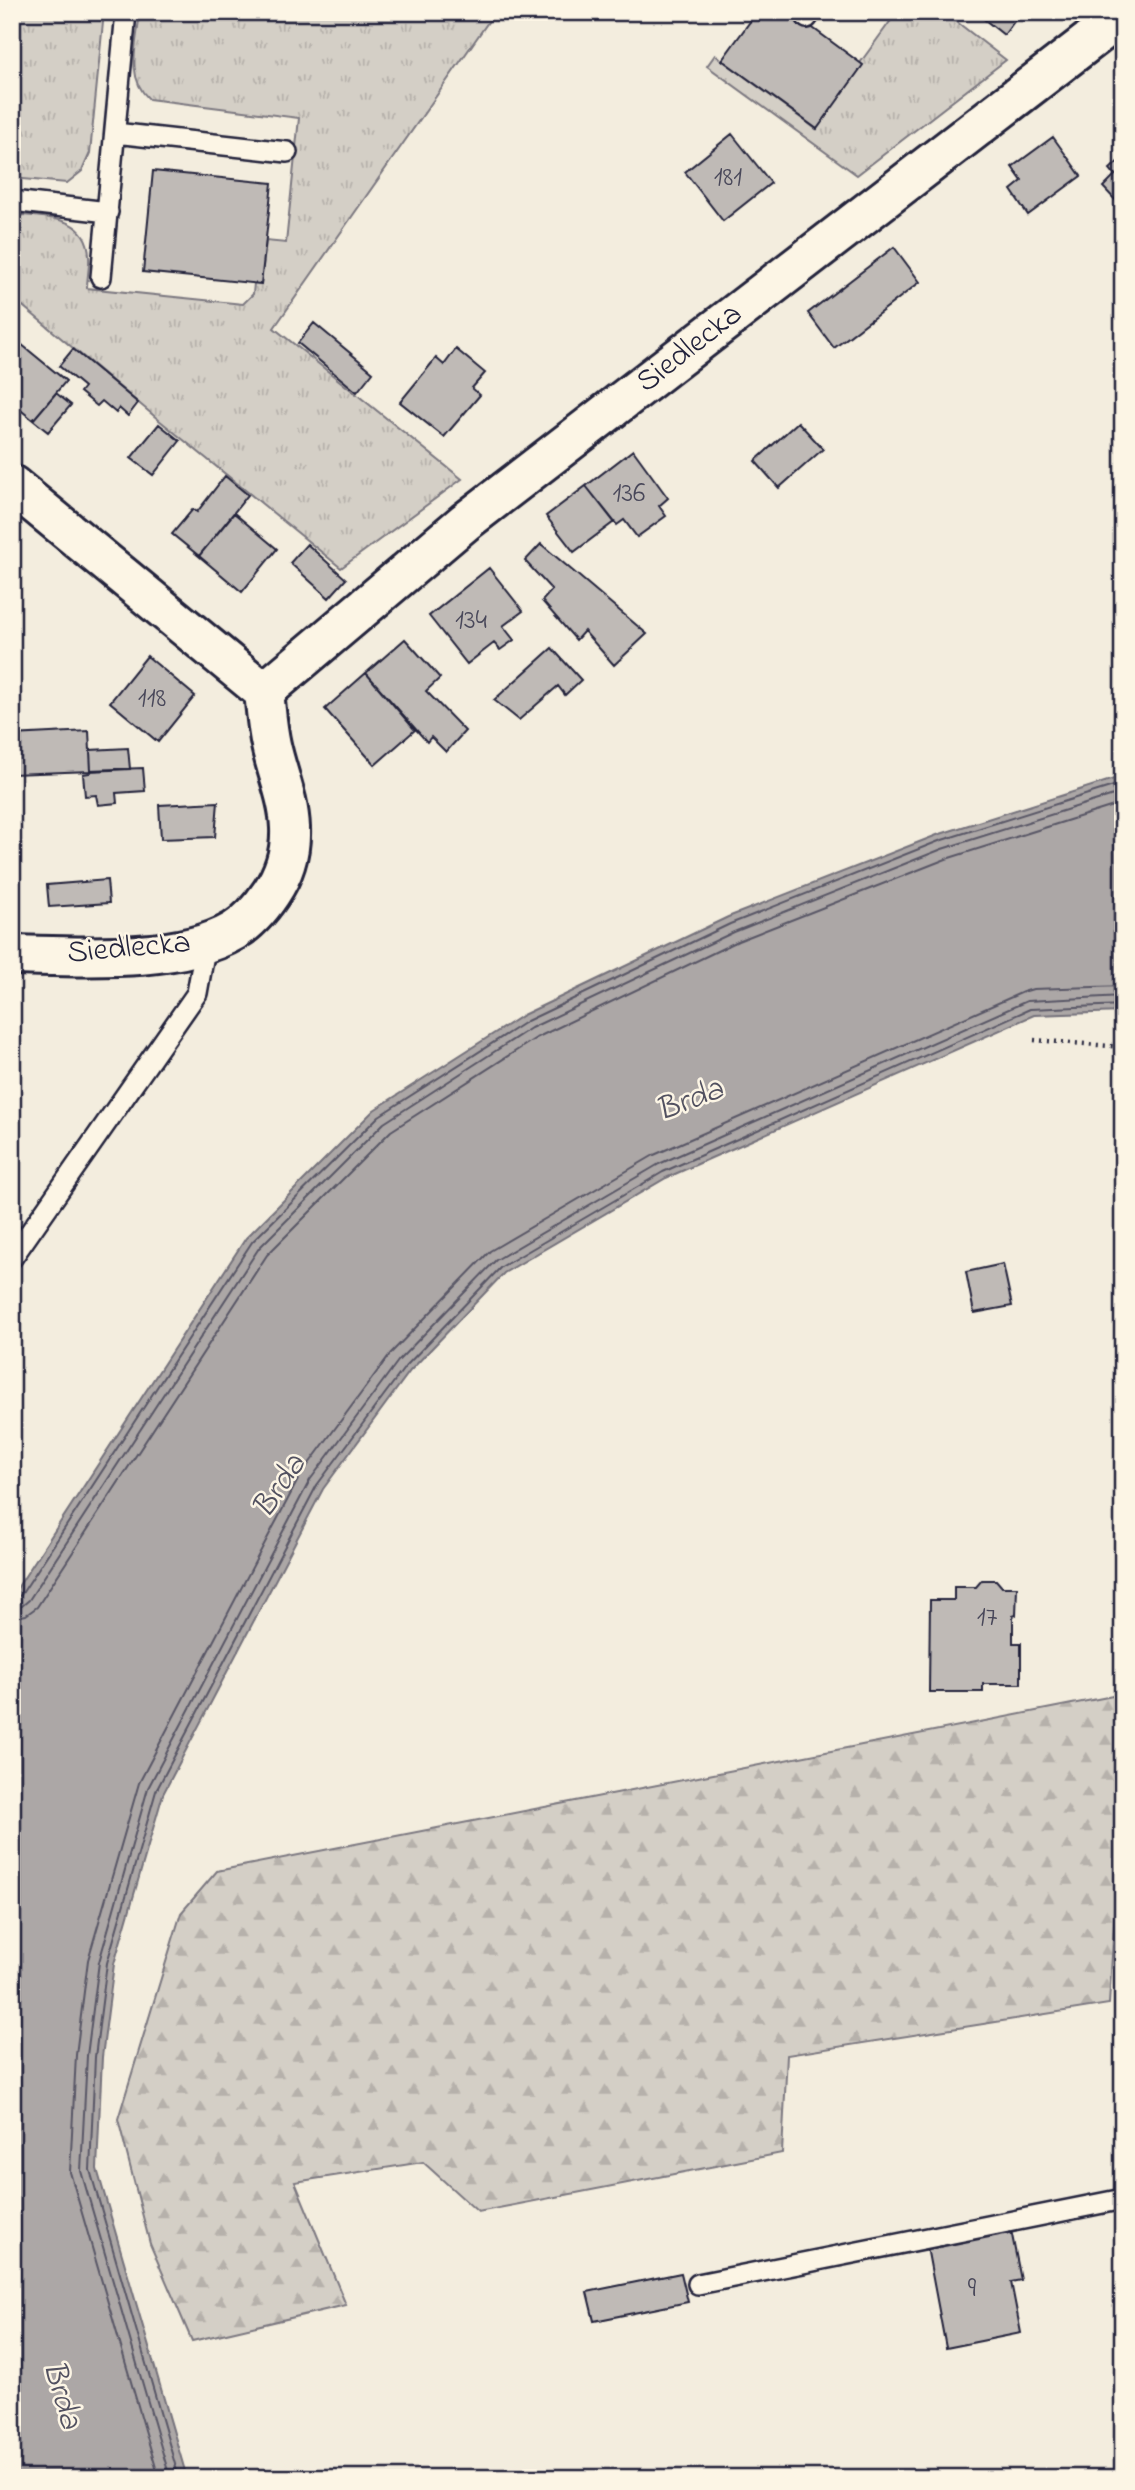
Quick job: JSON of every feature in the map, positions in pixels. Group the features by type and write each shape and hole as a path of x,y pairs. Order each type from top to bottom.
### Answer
{"street":[{"name":"Siedlecka","path":"12,955 104,956 169,951 206,943 233,932 250,919 274,888 285,866 290,847 286,796 271,745 264,692 465,522 1123,15"},
{"path":"12,485 264,692"}],"lane":[{"path":"101,277 126,12"},
{"path":"115,134 287,152"},
{"path":"12,201 108,212"},
{"path":"12,1258 197,993 206,943"},
{"path":"698,2284 1123,2199"}],"path":[{"path":"1034,1041 1123,1047"}],"green space":[{"path":"12,12 104,12 90,153 82,171 67,183 12,178"},
{"path":"140,12 495,12 274,328 462,479 341,568 12,297 12,214 61,221 80,232 89,255 87,288 243,304 253,294 254,283 261,284 266,241 286,243 299,118 149,99 137,80 135,70"},
{"path":"897,12 944,12 1006,60 857,175 707,66 715,55 816,129"},
{"path":"1123,1694 1123,1780 1109,2004 787,2055 782,2153 478,2212 423,2162 295,2182 346,2305 192,2341 150,2244 118,2119 181,1913 217,1871"}],"water":[{"name":"Brda","path":"1123,776 1123,1012 1034,1015 666,1178 504,1273 410,1371 323,1489 163,1794 114,1964 102,2057 97,2169 187,2478 12,2478 12,1596 246,1238 374,1110 523,1015 728,917 937,835"}],"building":[{"path":"757,12 791,12 863,65 817,129 722,60"},
{"path":"975,12 1021,12 1004,35"},
{"path":"732,134 771,183 723,221 685,172"},
{"path":"1053,137 1081,176 1028,215 1011,190 1022,181 1012,167"},
{"path":"1123,157 1123,200 1119,204 1103,187 1115,175 1110,169"},
{"path":"153,171 272,183 261,284 143,272"},
{"path":"894,247 920,282 834,348 808,313"},
{"path":"314,323 373,372 357,392 298,343"},
{"path":"21,344 66,381 33,420 12,403 12,355"},
{"path":"73,349 138,403 128,416 119,408 116,413 102,401 97,406 80,392 84,387 59,366"},
{"path":"456,349 485,373 472,388 480,395 444,437 400,402 436,358 444,365"},
{"path":"56,393 71,405 48,432 33,420"},
{"path":"798,422 823,449 779,488 755,461"},
{"path":"159,424 180,441 153,475 131,458"},
{"path":"633,450 668,498 659,506 666,516 637,537 624,520 617,525 586,486"},
{"path":"225,476 248,495 199,556 172,534 193,509 197,512"},
{"path":"586,486 614,522 574,552 546,516"},
{"path":"234,513 277,549 242,592 199,556"},
{"path":"307,544 346,579 329,598 290,563"},
{"path":"541,544 647,634 614,665 584,631 576,640 542,601 552,590 525,561"},
{"path":"489,568 523,611 503,626 514,640 500,650 494,643 467,664 429,616"},
{"path":"405,639 440,678 426,691 465,731 446,752 431,737 427,742 366,673"},
{"path":"552,648 581,680 565,695 558,686 519,720 494,700"},
{"path":"147,656 195,696 158,742 110,702"},
{"path":"366,673 415,730 375,765 325,709"},
{"path":"89,731 91,771 12,774 12,735"},
{"path":"128,748 130,769 91,771 90,750"},
{"path":"143,768 145,791 116,793 117,803 98,805 96,795 85,796 83,774 90,773 90,770"},
{"path":"218,802 215,837 161,839 159,805"},
{"path":"107,880 109,903 49,907 47,885"},
{"path":"1003,1264 1012,1306 974,1313 966,1272"},
{"path":"982,1580 996,1580 1002,1587 1017,1587 1013,1643 1021,1643 1021,1684 983,1684 983,1692 929,1692 930,1600 954,1600 954,1587 976,1587"},
{"path":"1011,2230 1021,2280 1011,2282 1021,2333 946,2348 927,2247"},
{"path":"681,2273 688,2302 594,2321 587,2292"}]}
